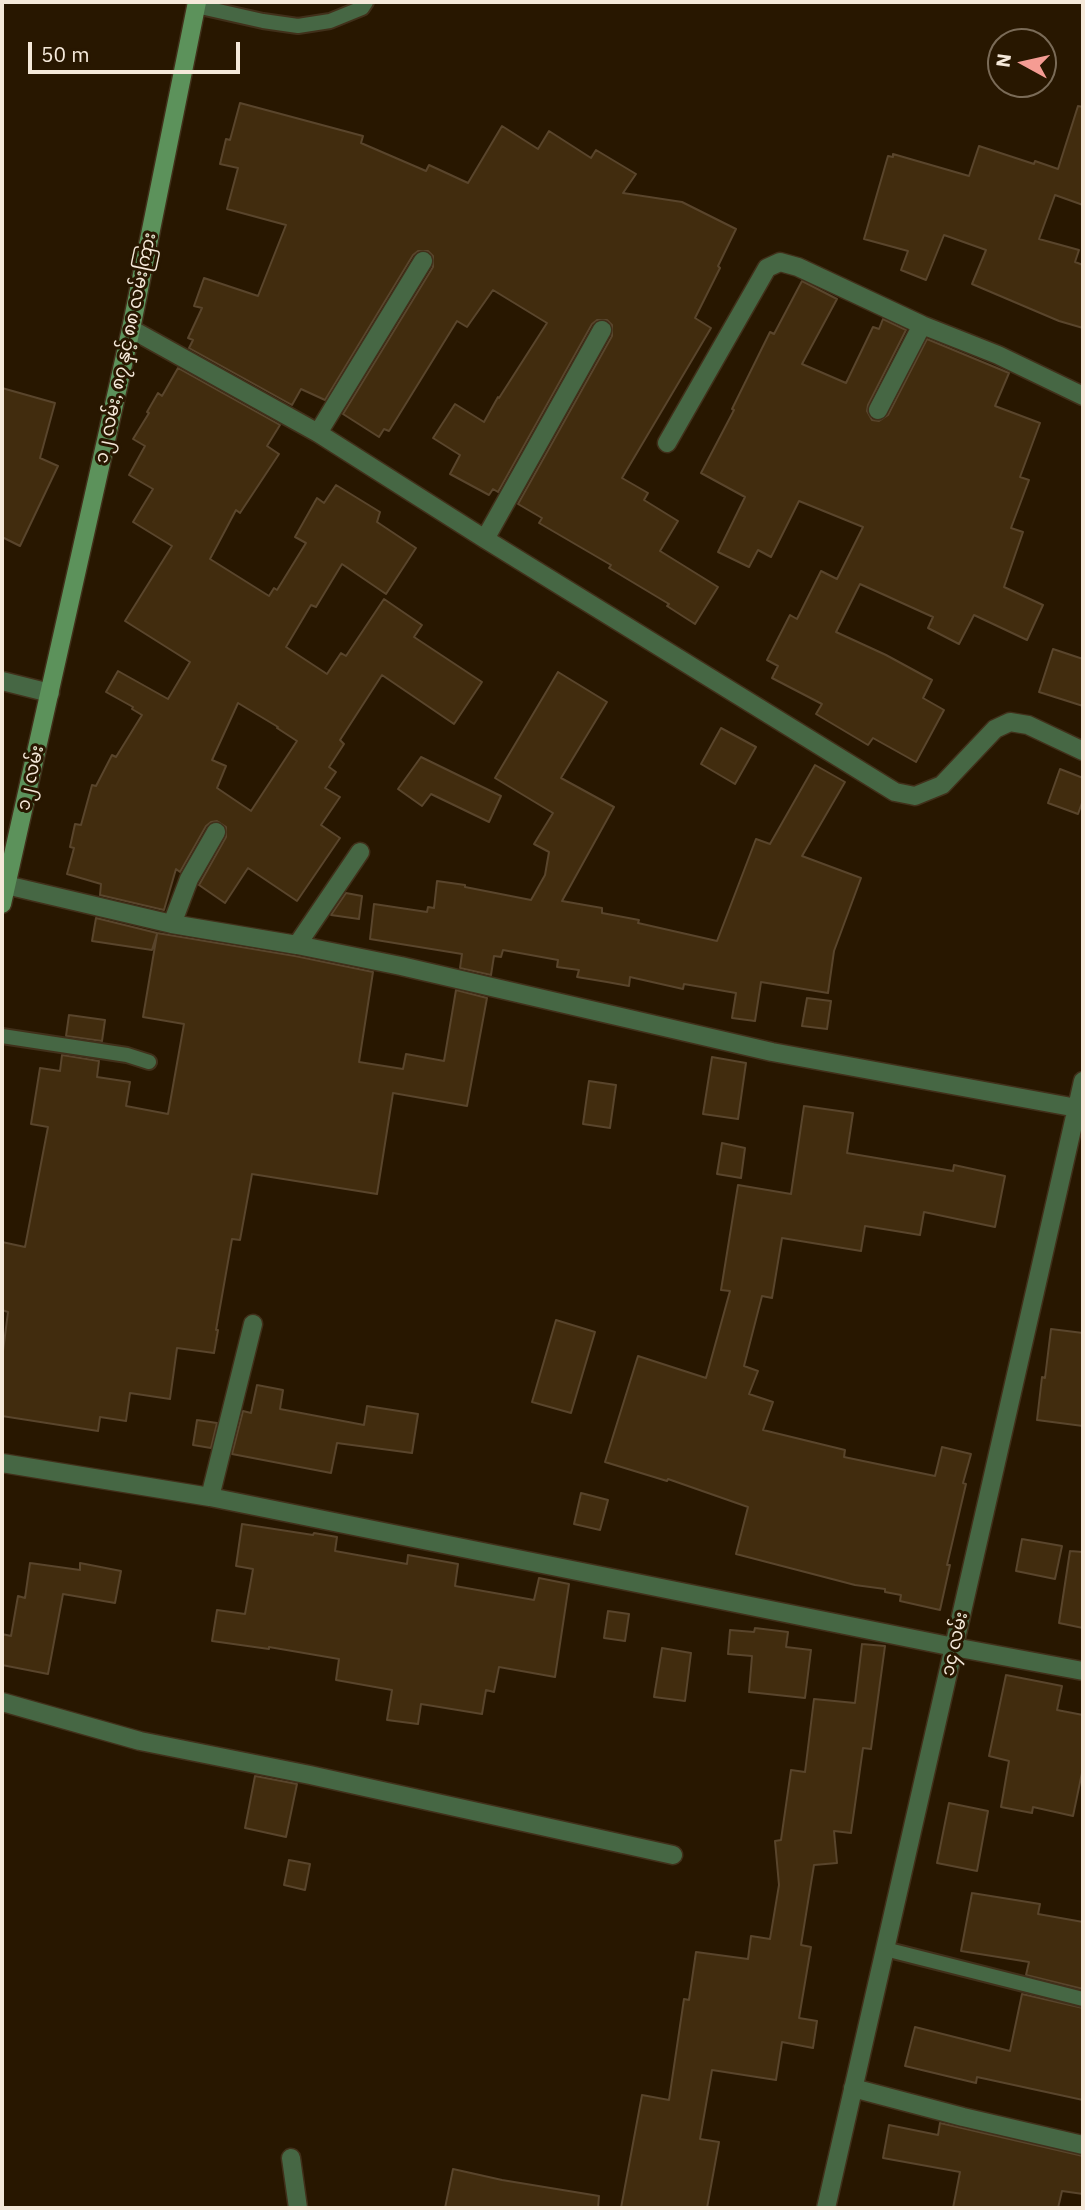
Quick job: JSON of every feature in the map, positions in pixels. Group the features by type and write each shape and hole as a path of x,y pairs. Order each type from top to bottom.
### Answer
{"main road":[{"name":"၁၂ လမ်း, ၈၇ နှင့် ၈၈ လမ်းကြား","path":"50,692 131,329 197,4"},
{"name":"၁၂ လမ်း","path":"2,904 50,692"}],"street":[{"path":"318,433 423,261"},
{"path":"667,443 767,268 780,262 799,267 922,325 998,355 1083,396"},
{"path":"878,410 922,325"},
{"path":"131,329 318,433 895,792 915,796 942,785 995,729 1010,722 1028,724 1083,751"},
{"path":"485,539 602,330"},
{"path":"2,681 50,692"},
{"path":"172,925 189,880 216,832"},
{"path":"297,945 359,852"},
{"path":"6,885 172,925 297,945 414,969 1078,1120"},
{"name":"၁၄ လမ်း","path":"826,2208 1078,1120 1083,1081"},
{"path":"210,1497 253,1324"},
{"path":"2,1463 210,1497 1083,1671"},
{"path":"2,1702 140,1741 310,1775 673,1856"},
{"path":"853,2088 1083,2145"},
{"path":"291,2158 298,2208"}],"lane":[{"path":"197,4 262,21 298,26 330,21 362,8 366,2"},
{"path":"2,1036 127,1055 149,1062"},
{"path":"885,1950 1083,1999"}],"building":[{"path":"240,103 363,136 361,143 426,171 429,165 468,183 502,126 538,149 549,131 591,158 596,150 636,174 623,193 682,202 736,229 695,318 711,328 622,478 648,493 644,500 678,521 660,551 718,587 695,624 667,606 669,604 609,568 611,565 539,523 542,518 518,504 612,336 612,325 607,320 597,320 592,324 498,492 493,489 489,495 450,474 460,455 433,438 455,404 484,422 547,323 493,290 467,327 457,321 389,431 384,429 379,437 343,414 433,267 433,256 428,251 418,251 413,255 325,400 301,389 292,405 189,348 193,340 188,338 202,308 194,306 204,278 258,296 286,225 227,209 238,168 220,164"},
{"path":"1078,106 1083,107 1083,205 1055,195 1039,239 1079,250 1075,262 1083,265 1083,328 1059,321 972,284 986,250 944,235 926,280 901,270 908,251 864,239 888,156 893,157 893,154 969,176 979,146 1058,169"},
{"path":"802,281 837,299 802,364 846,383 873,327 879,329 883,319 906,330 868,405 867,411 872,420 879,421 888,415 927,339 1009,373 995,406 1040,423 1020,477 1029,480 1011,528 1023,532 1004,587 1043,605 1027,640 974,615 959,644 928,628 933,617 860,584 836,632 932,680 923,698 944,710 916,762 873,738 868,745 816,714 822,704 772,678 778,666 767,660 790,615 797,619 821,571 837,579 863,527 799,501 771,557 758,550 749,567 718,552 745,497 701,473 770,332 774,334"},
{"path":"178,368 280,425 267,446 279,454 240,513 236,510 210,559 269,596 274,588 277,590 306,543 295,537 317,498 324,503 336,485 380,512 377,522 416,548 386,594 342,564 316,607 311,605 286,647 327,674 341,653 346,656 384,599 422,625 414,637 482,682 454,724 382,675 340,740 344,744 329,767 336,772 325,788 340,797 321,825 340,838 297,901 248,868 225,903 199,885 226,837 226,827 217,821 206,826 180,872 176,869 164,910 100,895 101,884 67,874 74,848 70,847 75,824 81,825 92,785 96,786 112,755 116,757 142,715 106,692 118,671 168,699 190,662 125,621 172,546 133,522 153,489 129,475 145,446 133,439 158,393 162,396","holes":["238,703 297,741 251,811 217,788 226,766 212,760"]},
{"path":"2,388 55,403 40,458 58,466 20,546 2,537"},
{"path":"1053,649 1083,659 1083,706 1039,692"},
{"path":"558,672 607,702 561,778 614,807 562,901 602,908 602,913 717,941 756,839 770,844 815,765 845,782 802,856 861,878 834,951 828,993 761,982 755,1021 732,1018 736,993 684,984 683,989 630,977 629,986 577,977 579,970 557,967 558,960 503,950 501,957 494,956 491,975 460,968 462,954 370,939 374,904 427,912 428,907 434,908 437,881 531,900 545,875 549,852 534,844 553,813 495,778"},
{"path":"721,728 756,747 735,784 701,764"},
{"path":"421,757 501,796 489,822 431,794 422,806 398,789"},
{"path":"1060,769 1083,778 1083,800 1078,814 1048,803"},
{"path":"346,893 362,896 359,919 331,915"},
{"path":"96,918 157,933 373,972 359,1062 403,1069 406,1054 444,1061 456,990 487,998 467,1106 393,1093 377,1194 252,1174 240,1240 232,1239 214,1353 177,1348 170,1399 130,1393 126,1421 100,1417 98,1431 2,1416 2,1359 8,1312 2,1310 2,1242 25,1247 48,1127 31,1124 40,1068 60,1071 62,1055 99,1061 97,1077 130,1082 126,1106 168,1114 184,1024 143,1017 157,934 152,950 92,941"},
{"path":"807,998 831,1001 827,1029 802,1026"},
{"path":"69,1015 105,1020 102,1041 66,1036"},
{"path":"712,1057 746,1063 738,1119 703,1114"},
{"path":"589,1081 616,1085 610,1128 583,1124"},
{"path":"804,1106 853,1113 847,1153 953,1171 954,1165 1005,1176 995,1227 924,1212 920,1235 865,1226 861,1251 782,1238 772,1298 762,1296 744,1366 758,1371 749,1394 773,1402 763,1430 845,1450 844,1457 935,1476 942,1447 971,1454 963,1483 966,1484 947,1565 950,1565 940,1610 900,1601 901,1595 885,1592 885,1589 855,1585 736,1554 748,1507 668,1479 667,1481 605,1462 638,1356 706,1378 730,1291 721,1290 738,1185 791,1194"},
{"path":"722,1143 745,1148 741,1178 717,1174"},
{"path":"556,1320 595,1332 571,1413 532,1402"},
{"path":"1051,1329 1083,1333 1083,1426 1037,1420"},
{"path":"257,1385 283,1390 280,1409 364,1425 367,1406 418,1414 412,1453 337,1443 331,1473 232,1454 243,1411 251,1413"},
{"path":"197,1420 217,1423 211,1448 193,1445"},
{"path":"581,1493 608,1500 600,1530 574,1524"},
{"path":"242,1524 337,1537 335,1551 407,1564 408,1555 458,1564 455,1586 534,1600 539,1578 569,1584 555,1677 499,1667 494,1692 486,1690 482,1714 421,1704 418,1724 387,1720 392,1690 336,1680 339,1659 212,1641 217,1610 245,1614 253,1569 236,1566"},
{"path":"1022,1539 1062,1546 1055,1579 1016,1571"},
{"path":"1070,1551 1083,1552 1083,1628 1059,1623"},
{"path":"30,1563 80,1570 80,1563 121,1571 115,1603 63,1594 48,1674 2,1665 2,1634 11,1636 18,1596 25,1598"},
{"path":"608,1611 629,1614 625,1641 604,1638"},
{"path":"755,1628 788,1632 786,1647 811,1650 805,1698 749,1692 752,1656 728,1654 730,1630 754,1632"},
{"path":"862,1644 885,1646 871,1749 863,1748 851,1833 834,1831 837,1863 814,1865 801,1945 811,1947 799,2018 817,2021 813,2048 782,2042 776,2080 712,2070 700,2139 719,2142 707,2208 621,2208 642,2095 669,2100 684,1999 689,2000 696,1952 748,1959 751,1936 770,1939 779,1885 775,1841 781,1840 791,1770 805,1772 814,1699 855,1703"},
{"path":"662,1648 691,1653 685,1701 654,1697"},
{"path":"1006,1675 1062,1686 1057,1710 1083,1715 1083,1768 1073,1816 1033,1807 1032,1813 1001,1807 1009,1761 989,1756"},
{"path":"255,1776 297,1784 286,1837 245,1828"},
{"path":"949,1803 988,1811 977,1871 937,1863"},
{"path":"289,1860 310,1864 305,1890 284,1885"},
{"path":"972,1893 1040,1904 1038,1914 1083,1922 1083,1989 1026,1975 1029,1962 961,1951"},
{"path":"1022,1994 1083,2008 1083,2100 977,2077 976,2083 905,2066 915,2027 1010,2051"},
{"path":"940,2123 1083,2156 1083,2194 1062,2191 1058,2208 953,2208 960,2172 883,2158 889,2125 938,2135"},
{"path":"453,2169 599,2196 598,2208 445,2208"}]}
